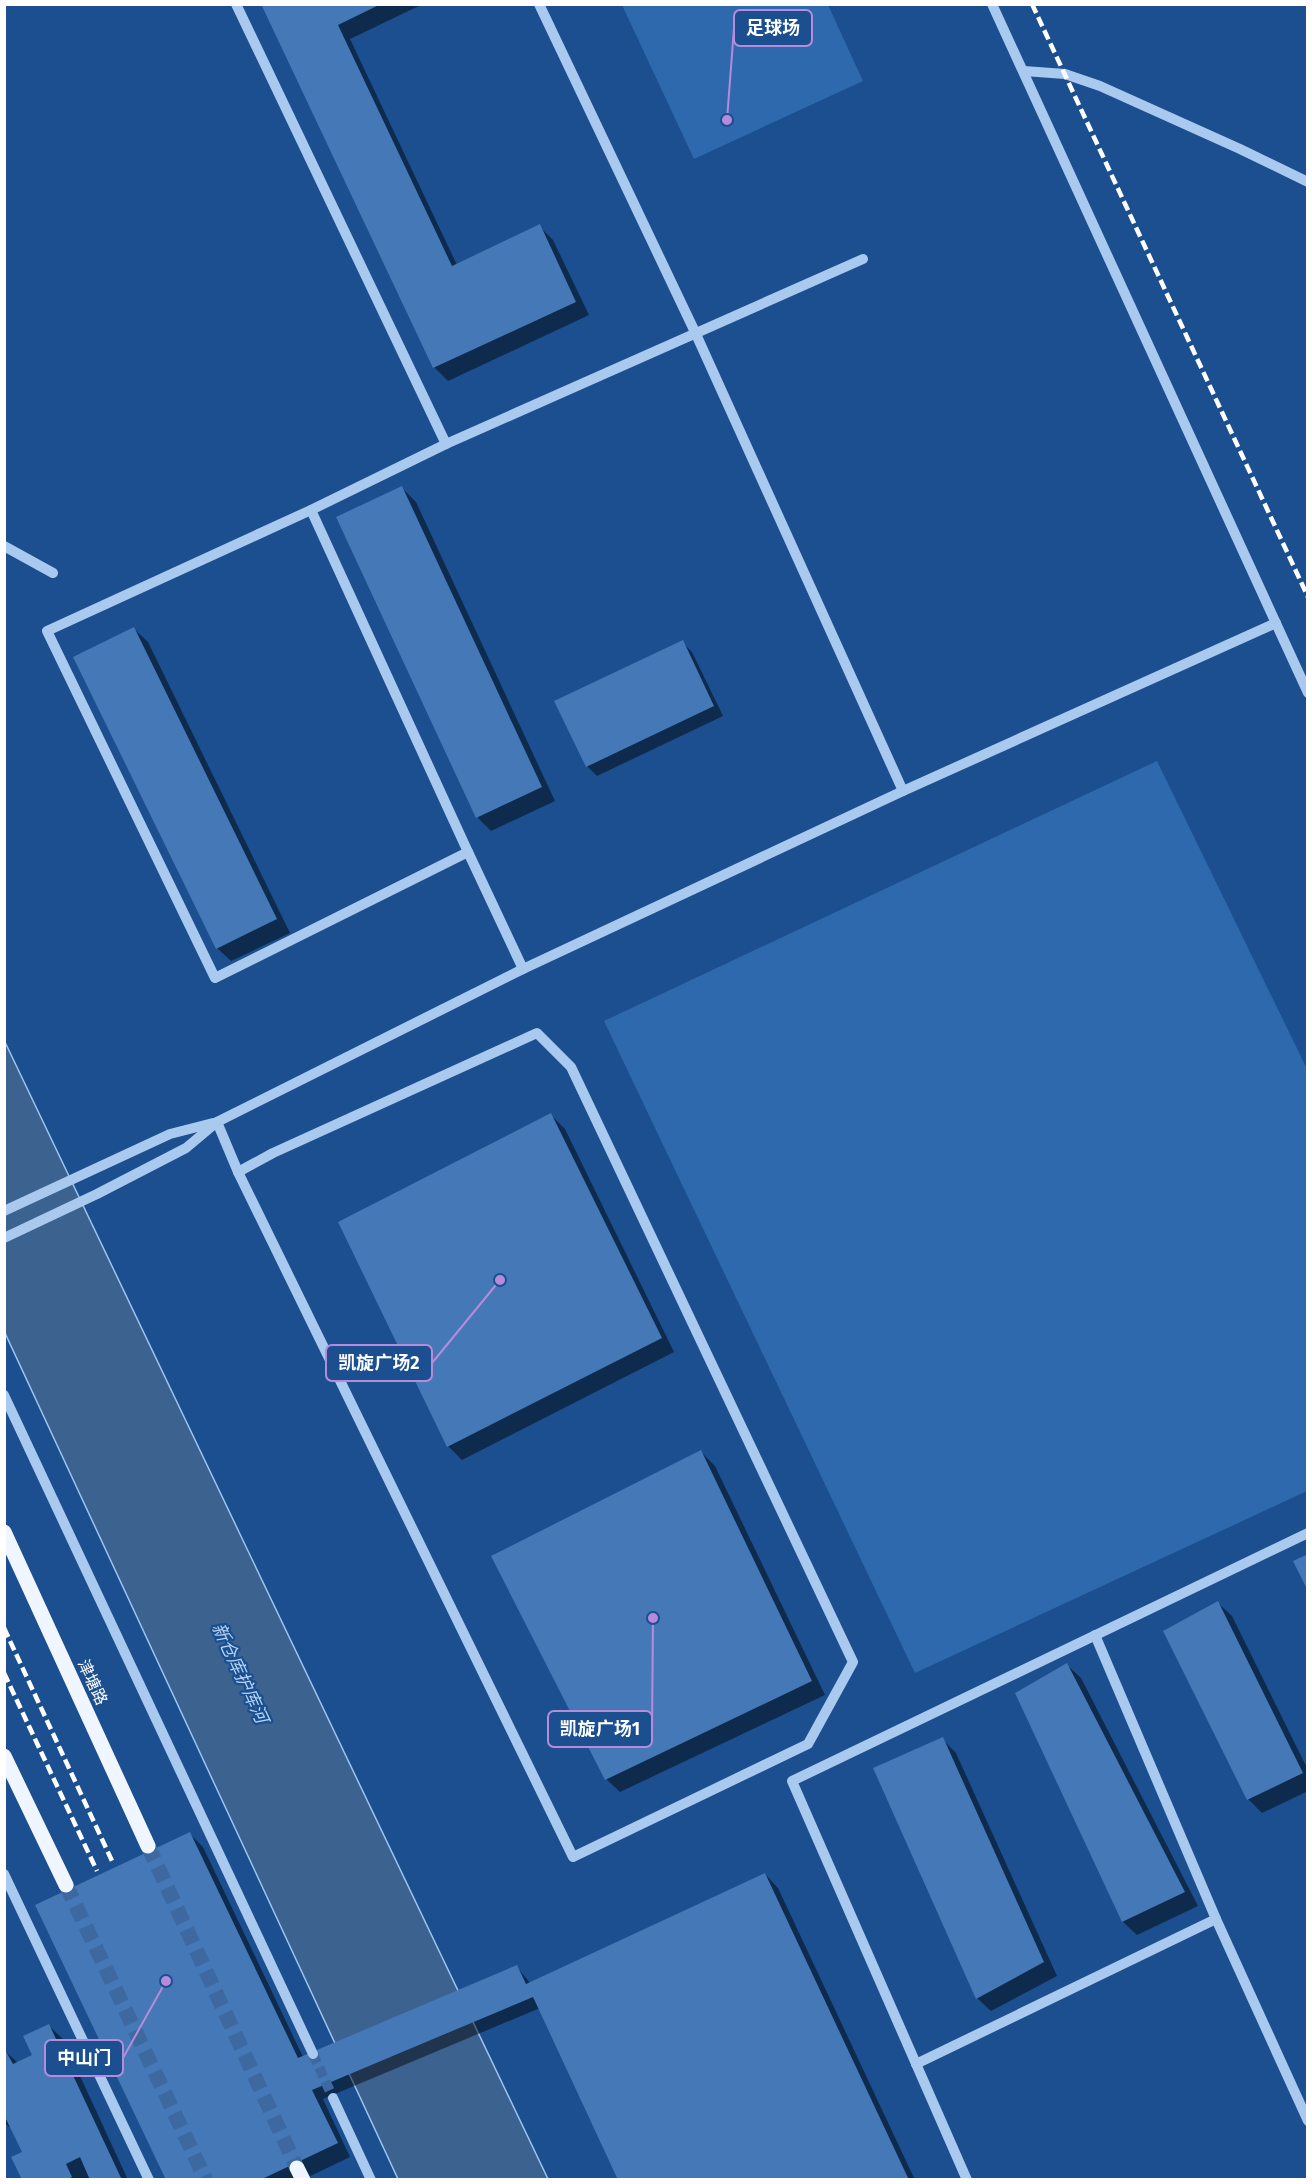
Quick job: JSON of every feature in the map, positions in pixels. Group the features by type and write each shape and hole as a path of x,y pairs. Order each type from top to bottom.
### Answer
{"main road":[{"name":"津塘路","path":"4,1532 148,1846"},
{"path":"4,1756 66,1885"}],"street":[{"path":"236,4 446,444"},
{"path":"539,4 695,332 903,791"},
{"path":"992,4 1308,693"},
{"path":"1024,71 1065,74 1100,86 1308,182"},
{"path":"468,852 215,978 47,631 311,510 446,444 863,259"},
{"path":"311,510 523,969"},
{"path":"4,546 53,573"},
{"path":"4,1211 170,1134 217,1122 523,969 903,791 1276,623"},
{"path":"217,1122 238,1172 573,1857 808,1744 853,1662 571,1067 537,1033 273,1153 238,1172"},
{"path":"4,1238 186,1148 217,1122"},
{"path":"4,1395 313,2054"},
{"path":"967,2180 792,1781 1308,1533"},
{"path":"1095,1635 1216,1919 1308,2121"},
{"path":"4,1874 149,2180"},
{"path":"916,2064 1216,1919"},
{"path":"333,2098 371,2180"}],"shaded area":[{"path":"622,5 828,5 863,81 694,159"},
{"path":"1157,761 1307,1069 1307,1491 915,1673 604,1021"}],"water":[{"name":"新仓库护库河","path":"4,1040 548,2179 398,2179 5,1333"}],"building":[{"path":"261,4 381,4 338,25 452,266 540,224 576,302 433,368"},
{"path":"402,486 542,787 476,818 336,517"},
{"path":"134,627 277,919 216,949 73,657"},
{"path":"683,640 714,706 586,767 554,701"},
{"path":"551,1113 662,1338 447,1447 338,1222"},
{"path":"701,1450 812,1681 605,1780 491,1556"},
{"path":"1308,1554 1308,1591 1293,1561"},
{"path":"1218,1601 1303,1773 1247,1800 1163,1631"},
{"path":"1067,1663 1185,1892 1122,1922 1015,1693"},
{"path":"943,1737 1044,1962 976,1999 873,1768"},
{"path":"190,1832 298,2058 517,1965 526,1984 765,1873 909,2180 618,2180 533,1997 312,2090 338,2143 260,2180 166,2180 35,1905"},
{"path":"49,2024 122,2180 90,2180 80,2157 66,2164 72,2177 66,2180 22,2180 11,2157 22,2152 4,2115 4,2048 13,2064 32,2055 23,2036"}],"tunnel":[{"path":"148,1846 297,2168"},
{"path":"66,1885 206,2180"},
{"path":"313,2054 333,2098"}],"railway":[{"path":"1032,4 1308,597"},
{"path":"4,1628 113,1863"},
{"path":"4,1673 97,1871"}],"place":[{"name":"足球场","path":"727,120"},
{"name":"凯旋广场2","path":"500,1280"},
{"name":"凯旋广场1","path":"653,1618"},
{"name":"中山门","path":"166,1981"}]}
